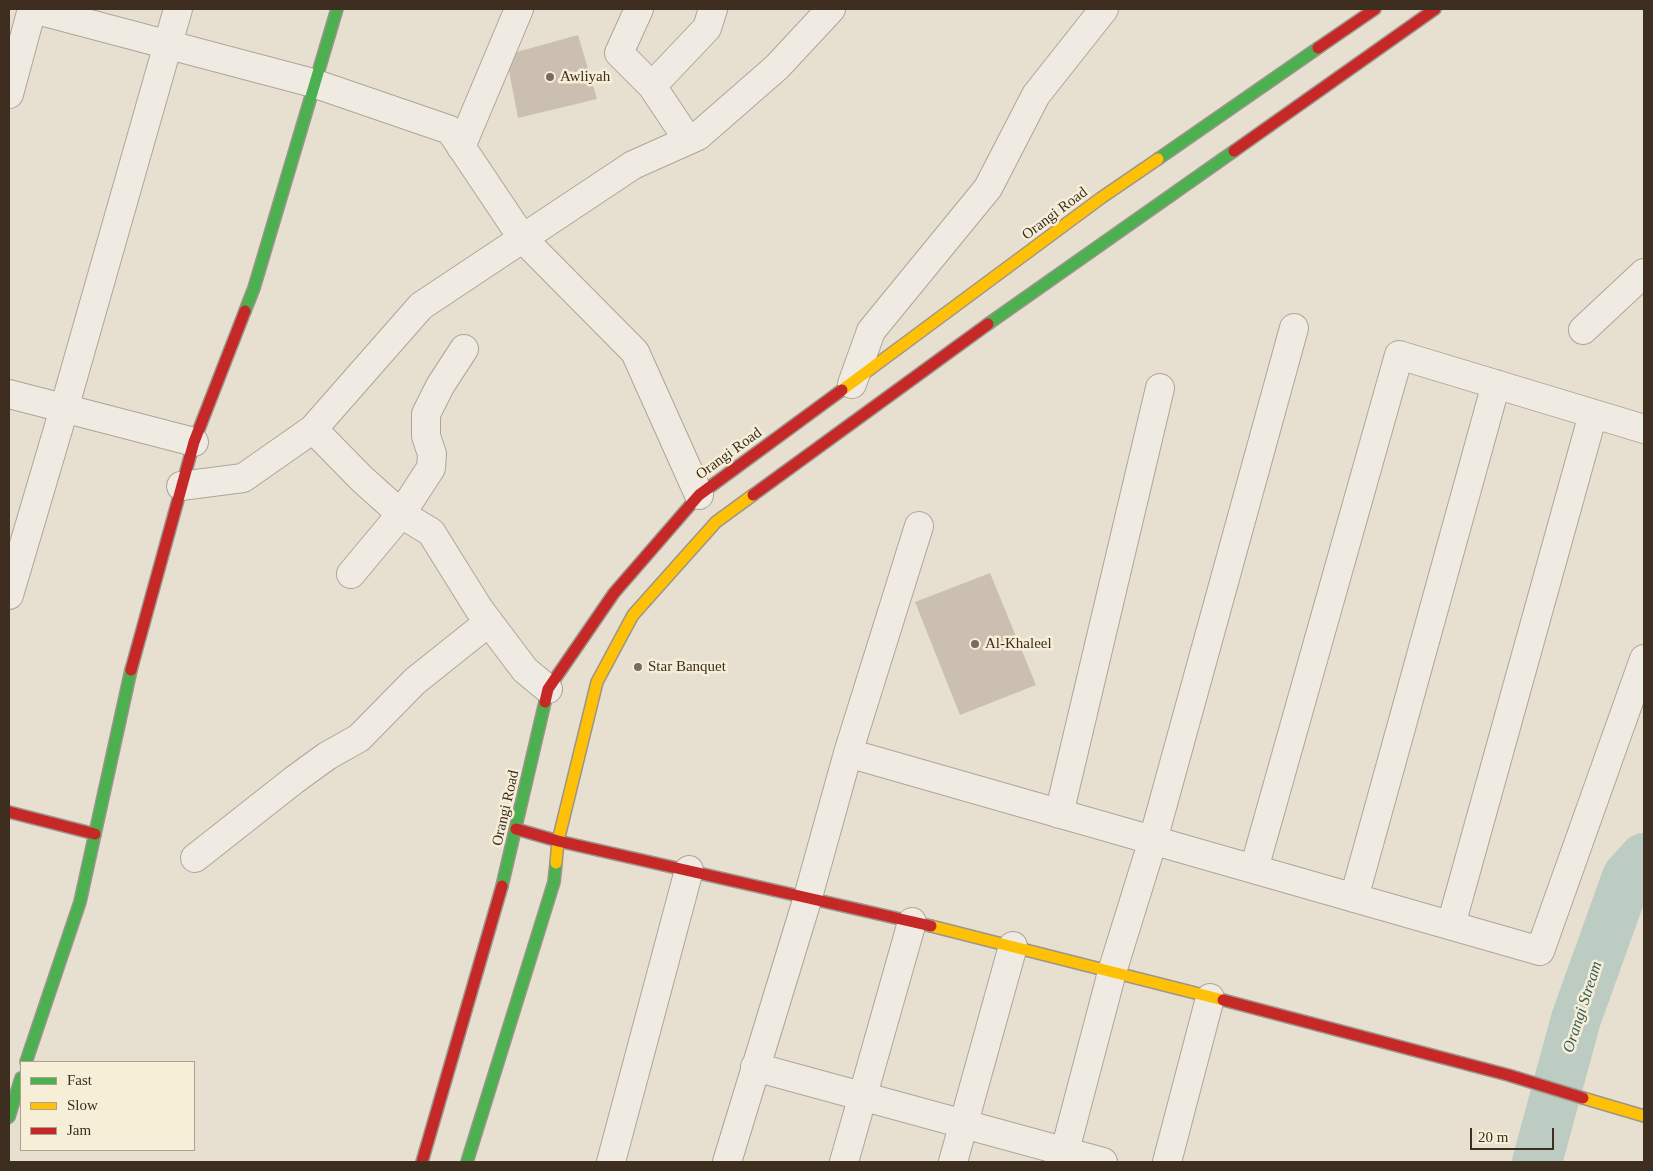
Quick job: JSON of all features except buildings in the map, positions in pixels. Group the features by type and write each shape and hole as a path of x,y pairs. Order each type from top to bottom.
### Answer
{"main road":[{"path":"26,1061 80,902 130,672 194,442 254,288 313,83 337,9"},
{"name":"Orangi Road","path":"422,1162 516,828 548,689 614,592 699,495 852,384 1101,198 1375,9"},
{"path":"467,1162 554,882 558,841 597,682 633,615 716,522 1010,307 1435,9"},
{"path":"9,812 94,834"},
{"path":"516,828 558,841 808,897 1014,946 1508,1075 1644,1116"},
{"path":"9,1117 20,1081"}],"street":[{"path":"9,94 32,9 313,83 450,130 523,239 635,352 699,495"},
{"path":"9,595 178,9"},
{"path":"461,147 519,9"},
{"path":"638,9 619,54 652,86 688,140"},
{"path":"652,86 707,28 713,9"},
{"path":"182,486 243,478 313,429 421,306 633,165 698,136 777,67 831,9"},
{"path":"852,384 871,331 988,188 1036,95 1104,9"},
{"path":"1582,330 1644,273"},
{"path":"1064,1157 1112,972 1153,840 1294,328"},
{"path":"351,574 401,514 431,468 432,454 426,436 426,414 440,386 464,349"},
{"path":"1254,869 1399,355 1644,429"},
{"path":"1354,898 1496,384"},
{"path":"1059,814 1160,388"},
{"path":"9,394 194,442"},
{"path":"1451,926 1593,414"},
{"path":"313,429 362,480 401,514 431,532 489,622 525,670 548,689"},
{"path":"727,1162 808,897 848,754 919,526"},
{"path":"195,858 294,780 327,756 359,738 415,681 489,622"},
{"path":"848,754 1540,951 1644,659"},
{"path":"611,1162 689,870"},
{"path":"844,1162 912,922"},
{"path":"953,1162 1014,946"},
{"path":"1167,1162 1210,998"},
{"path":"755,1067 963,1124 1064,1157 1103,1162"}],"waterway":[{"name":"Orangi Stream","path":"1537,1162 1576,1019 1627,877 1644,858"}],"traffic: fast":[{"path":"245,311 254,288 337,9"},
{"path":"1158,159 1318,48"},
{"path":"988,324 1234,151"},
{"path":"26,1061 80,902 131,670"},
{"path":"502,886 545,702"},
{"path":"467,1162 554,882 556,863"},
{"path":"9,1117 20,1081"}],"traffic: slow":[{"path":"842,390 1101,198 1158,159"},
{"path":"556,863 558,841 597,682 633,615 716,522 753,495"},
{"path":"931,926 1223,1000"},
{"path":"1583,1098 1644,1116"}],"traffic: jam":[{"path":"1318,48 1375,9"},
{"path":"1234,151 1435,9"},
{"path":"131,670 194,442 245,311"},
{"path":"753,495 988,324"},
{"path":"545,702 548,689 614,593 699,495 842,390"},
{"path":"9,812 95,834"},
{"path":"516,829 558,841 931,926"},
{"path":"422,1162 502,886"},
{"path":"1223,1000 1508,1075 1583,1098"}],"place":[{"name":"Awliyah","path":"550,77"},
{"name":"Al-Khaleel","path":"975,644"},
{"name":"Star Banquet","path":"638,667"}]}
